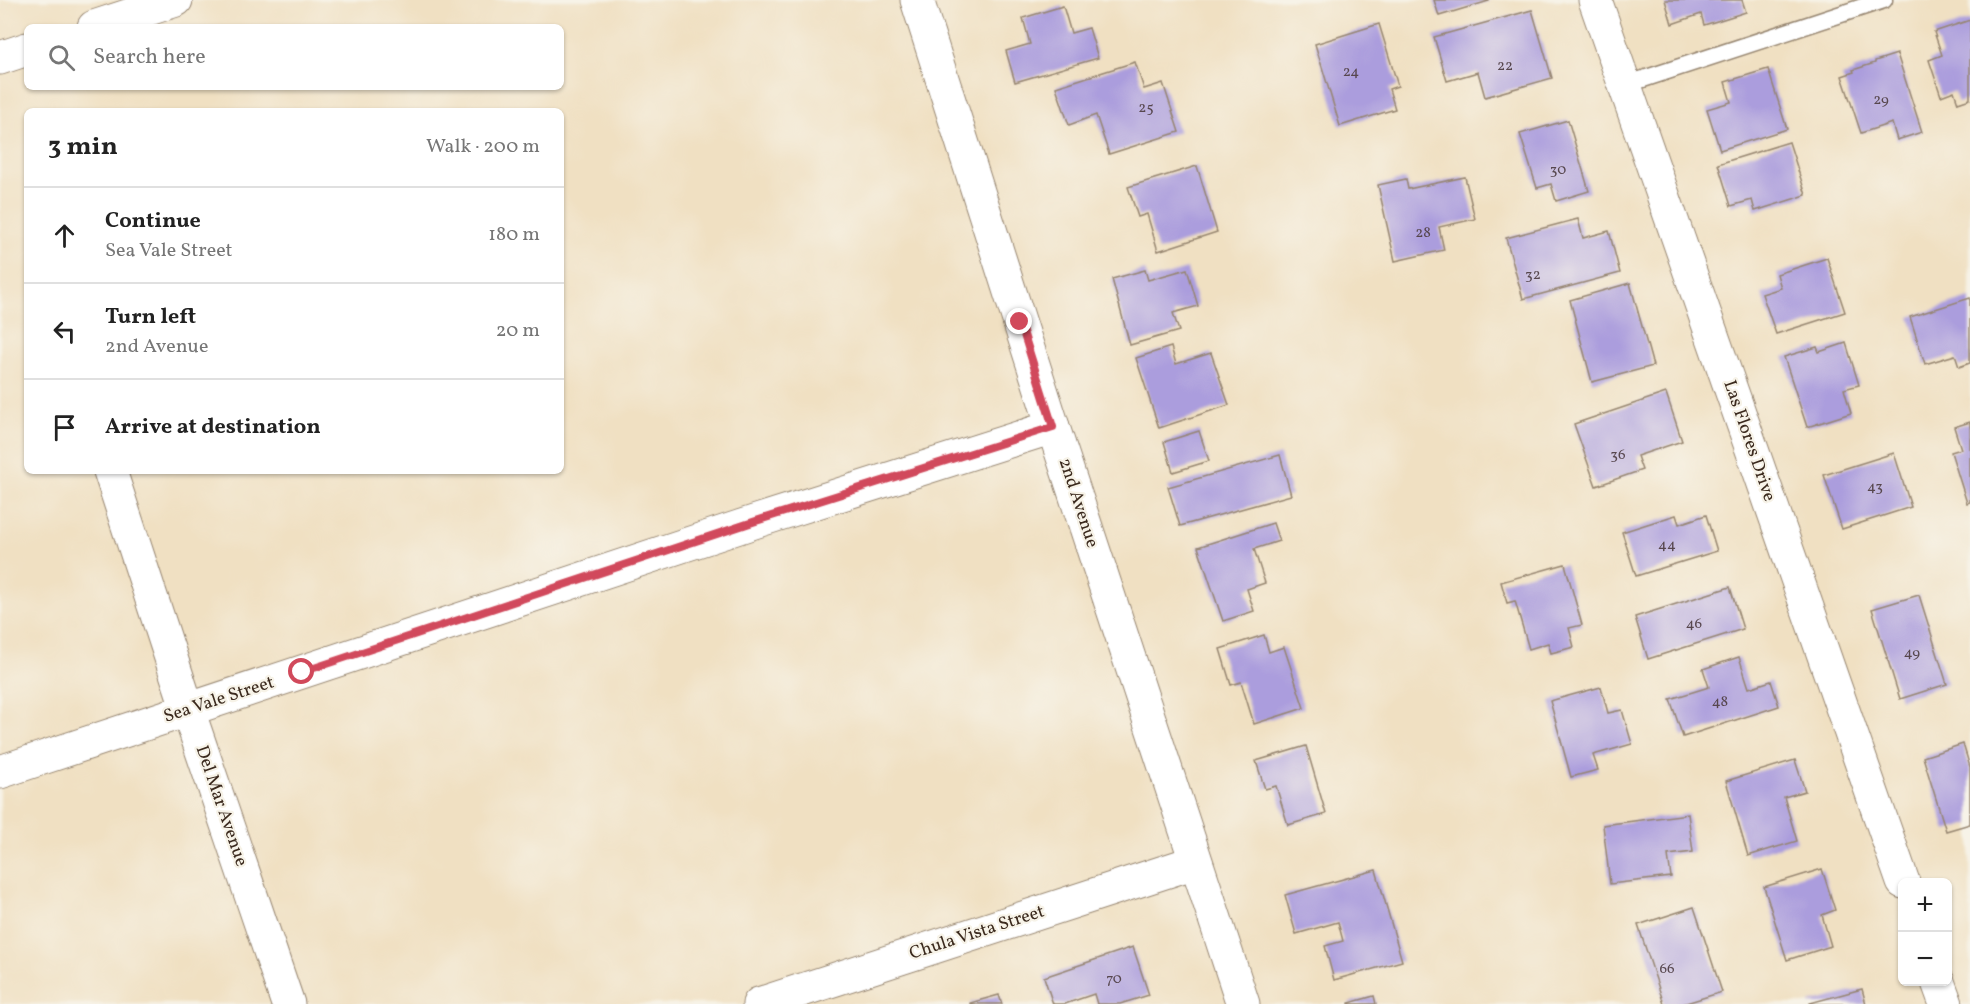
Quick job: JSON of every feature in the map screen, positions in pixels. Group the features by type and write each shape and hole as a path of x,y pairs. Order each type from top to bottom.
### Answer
{"street":[{"path":"103,24 176,0"},
{"name":"2nd Avenue","path":"917,0 1053,427 1243,1004"},
{"name":"Las Flores Drive","path":"1596,0 1902,878"},
{"path":"0,58 24,50"},
{"name":"Sea Vale Street","path":"0,772 745,525 1053,427"},
{"name":"Del Mar Avenue","path":"112,474 188,710 288,1004"},
{"name":"Chula Vista Street","path":"759,1004 1195,862"},
{"path":"1940,986 1946,1004"}],"lane":[{"path":"1625,85 1884,0"}],"building":[{"path":"1434,0 1489,0 1489,1 1439,16"},
{"path":"1665,0 1742,0 1746,12 1704,25 1701,14 1672,24"},
{"path":"1063,6 1071,33 1089,28 1098,58 1015,82 1006,51 1030,44 1023,18"},
{"path":"1532,10 1552,78 1485,97 1478,72 1447,81 1434,37"},
{"path":"1970,20 1970,99 1958,103 1954,91 1941,96 1929,60 1942,55 1934,32"},
{"path":"1379,24 1398,86 1389,89 1395,109 1340,126 1315,44"},
{"path":"1897,54 1922,132 1897,140 1892,123 1861,133 1842,76"},
{"path":"1135,62 1144,89 1163,83 1179,132 1109,154 1096,115 1069,125 1056,87"},
{"path":"1768,69 1787,129 1720,150 1707,109 1731,102 1725,82"},
{"path":"1568,120 1589,191 1556,201 1551,184 1537,188 1520,134"},
{"path":"1789,142 1806,195 1755,211 1752,200 1731,206 1718,164"},
{"path":"1197,166 1217,232 1158,251 1147,214 1138,217 1128,187"},
{"path":"1465,177 1475,219 1439,227 1444,250 1395,261 1378,185 1406,179 1408,189"},
{"path":"1578,219 1583,238 1609,231 1620,273 1523,299 1506,238"},
{"path":"1827,258 1845,312 1776,334 1762,294 1781,288 1777,274"},
{"path":"1187,269 1198,306 1173,313 1179,331 1130,345 1112,279 1145,270 1148,280"},
{"path":"1630,283 1653,366 1592,382 1570,300"},
{"path":"1970,298 1970,363 1959,367 1955,355 1925,364 1910,317"},
{"path":"1846,343 1859,385 1844,389 1851,413 1807,427 1784,357 1817,347 1819,352"},
{"path":"1171,347 1176,364 1211,353 1229,405 1159,428 1136,358"},
{"path":"1666,393 1682,441 1637,456 1642,470 1596,486 1574,424"},
{"path":"1970,422 1970,502 1967,503 1951,452 1961,449 1954,427"},
{"path":"1199,431 1209,461 1173,472 1164,442"},
{"path":"1894,453 1911,507 1842,529 1824,475"},
{"path":"1280,455 1291,495 1180,526 1168,487"},
{"path":"1676,515 1679,524 1706,515 1717,551 1636,576 1622,532"},
{"path":"1273,523 1279,541 1254,549 1265,583 1247,589 1254,611 1223,621 1198,547"},
{"path":"1565,564 1582,625 1569,628 1574,647 1551,653 1548,643 1529,649 1515,601 1507,603 1501,582"},
{"path":"1730,587 1743,629 1648,659 1635,617"},
{"path":"1919,595 1947,684 1900,699 1872,609"},
{"path":"1264,635 1269,652 1284,647 1304,708 1254,724 1241,682 1231,685 1220,649"},
{"path":"1739,657 1749,688 1771,681 1779,706 1683,737 1670,699 1709,687 1703,669"},
{"path":"1601,687 1608,713 1622,710 1632,744 1593,755 1598,770 1571,777 1550,701"},
{"path":"1963,744 1970,767 1970,824 1946,831 1923,757"},
{"path":"1306,746 1326,814 1288,825 1276,786 1265,789 1256,761"},
{"path":"1795,760 1805,791 1784,797 1797,841 1748,856 1726,781"},
{"path":"1688,814 1693,852 1668,855 1671,877 1610,884 1603,825"},
{"path":"1822,869 1835,910 1822,915 1831,946 1787,960 1764,887"},
{"path":"1376,870 1402,961 1334,980 1325,946 1343,941 1338,922 1296,934 1285,895"},
{"path":"1694,907 1722,992 1683,1004 1664,1004 1638,925"},
{"path":"1133,947 1149,995 1120,1004 1097,1004 1094,994 1065,1004 1053,1004 1044,977"},
{"path":"1862,989 1866,1004 1810,1004 1810,1003"},
{"path":"999,995 1002,1004 970,1004 970,1003"},
{"path":"1374,996 1376,1004 1349,1004 1349,1003"}],"route":[{"path":"302,672 756,521 1053,427 1020,322"}]}
